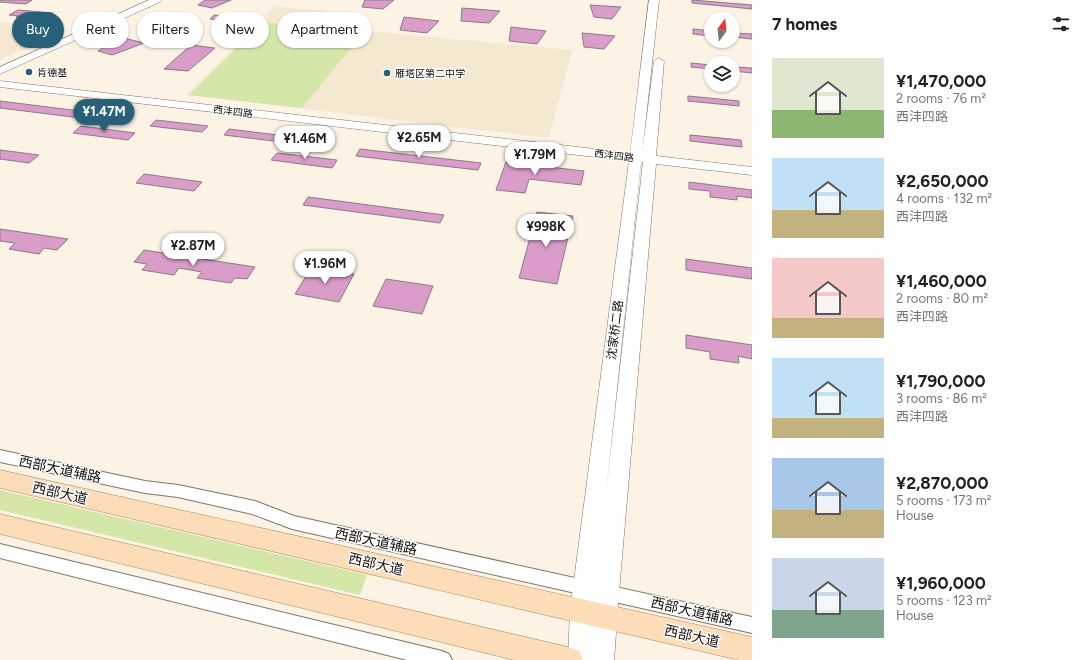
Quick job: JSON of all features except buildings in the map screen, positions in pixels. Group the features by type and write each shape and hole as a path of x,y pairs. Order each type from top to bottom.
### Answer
{"main road":[{"name":"西部大道","path":"0,479 594,602 752,650"},
{"path":"0,524 568,660"}],"street":[{"path":"0,66 148,0"},
{"path":"0,71 157,0"},
{"name":"沈家桥二路","path":"602,660 594,602 643,158 654,0"},
{"name":"沈家桥二路","path":"580,660 594,602 643,158 664,0"},
{"name":"西沣四路","path":"0,84 752,171"},
{"name":"西部大道辅路","path":"0,456 145,487 178,491 254,508 292,522 594,602 752,624"},
{"path":"0,551 442,660"}],"shaded area":[{"name":"雁塔区第二中学","path":"275,6 325,11 277,12 277,22 269,21 269,12"},
{"path":"0,22 12,23 12,48 27,48 0,60"},
{"name":"雁塔区第二中学","path":"269,22 277,22 277,48 372,48 372,32 572,50 549,138 186,95 235,48 269,48"}],"green space":[{"path":"269,23 277,23 277,48 351,48 302,108 189,95 237,48 269,48"},
{"path":"0,490 367,575 360,595 0,510"}],"place":[{"name":"肯德基","path":"29,72"},
{"name":"雁塔区第二中学","path":"387,73"}]}
